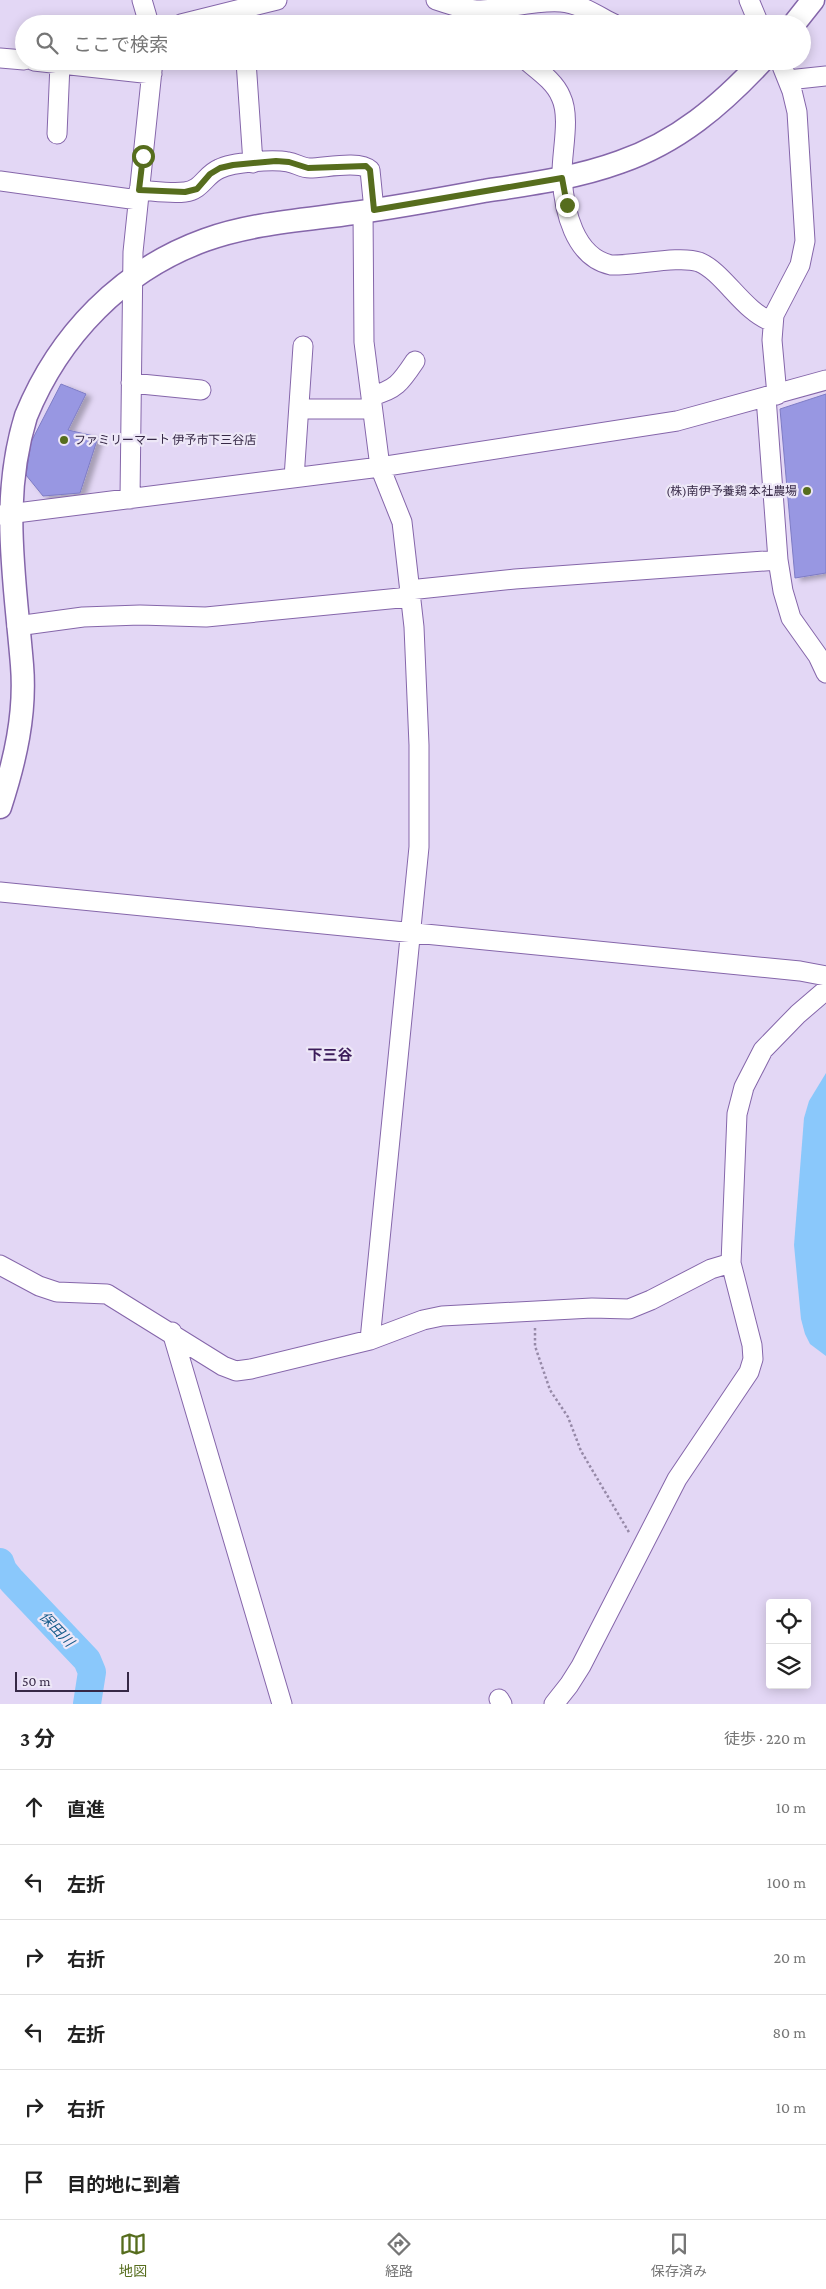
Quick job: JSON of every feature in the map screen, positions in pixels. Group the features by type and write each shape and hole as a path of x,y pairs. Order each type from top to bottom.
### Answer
{"street":[{"path":"142,0 146,15"},
{"path":"242,15 277,0"},
{"path":"436,0 463,9 480,10 548,1 563,2 578,6 596,15"},
{"path":"749,0 754,15"},
{"path":"801,15 813,0"},
{"path":"197,15 209,8 236,15"},
{"path":"463,9 470,15"},
{"path":"0,58 15,59"},
{"path":"57,134 60,70"},
{"path":"130,499 132,278 152,70"},
{"path":"247,70 253,163"},
{"path":"537,70 554,85 565,109 562,178 573,229 582,247 593,258 611,265 681,260 701,263 759,315 773,322"},
{"path":"0,807 15,759 20,732 22,668 8,540 3,514 6,461 48,371 76,330 92,312 132,278 184,249 233,232 265,225 562,178 622,161 672,137 719,106 753,70"},
{"path":"784,70 798,112 806,241 800,265 774,315 773,322 772,396 778,560 791,618 825,667"},
{"path":"788,80 826,76"},
{"path":"0,182 139,195 185,192 197,189 210,174 220,168 253,163 289,162 308,168 366,166 370,170 364,342 380,467 402,522 414,627 419,745 419,847 370,1340"},
{"path":"294,478 303,346"},
{"path":"299,409 372,402 399,384 415,361"},
{"path":"3,514 380,467 677,421 826,380"},
{"path":"131,383 200,390"},
{"path":"17,626 83,617 140,615 206,617 515,579 778,560"},
{"path":"0,892 800,971 826,976"},
{"path":"554,1704 570,1685 581,1666 678,1479 748,1372 753,1359 752,1345 731,1263 737,1114 744,1087 763,1050 798,1014 826,990"},
{"path":"0,1265 39,1286 57,1292 107,1294 172,1332 223,1366 236,1371 370,1340 423,1320 442,1316 592,1308 629,1309 651,1300 711,1269 731,1263"},
{"path":"172,1332 282,1704"}],"path":[{"path":"534,1312 535,1346 550,1390 568,1417 581,1451 641,1552"}],"water":[{"path":"826,1073 826,1356 810,1344 805,1334 801,1319 794,1245 804,1118 809,1101"}],"building":[{"name":"ファミリーマート 伊予市下三谷店","path":"61,384 86,394 68,430 98,437 80,493 43,496 26,475 31,442"},
{"name":"(株)南伊予養鶏 本社農場","path":"826,394 826,573 795,578 780,409"}],"waterway":[{"name":"保田川","path":"0,1562 3,1570 12,1581 87,1660 92,1672 87,1704"}],"place":[{"name":"ファミリーマート 伊予市下三谷店","path":"64,440"},
{"name":"(株)南伊予養鶏 本社農場","path":"807,491"}],"district":[{"name":"下三谷","path":"330,1055"}],"route":[{"path":"143,156 139,190 185,192 197,189 204,184 210,174 220,168 276,161 289,162 308,168 366,166 370,170 374,210 562,178 567,205"}]}
